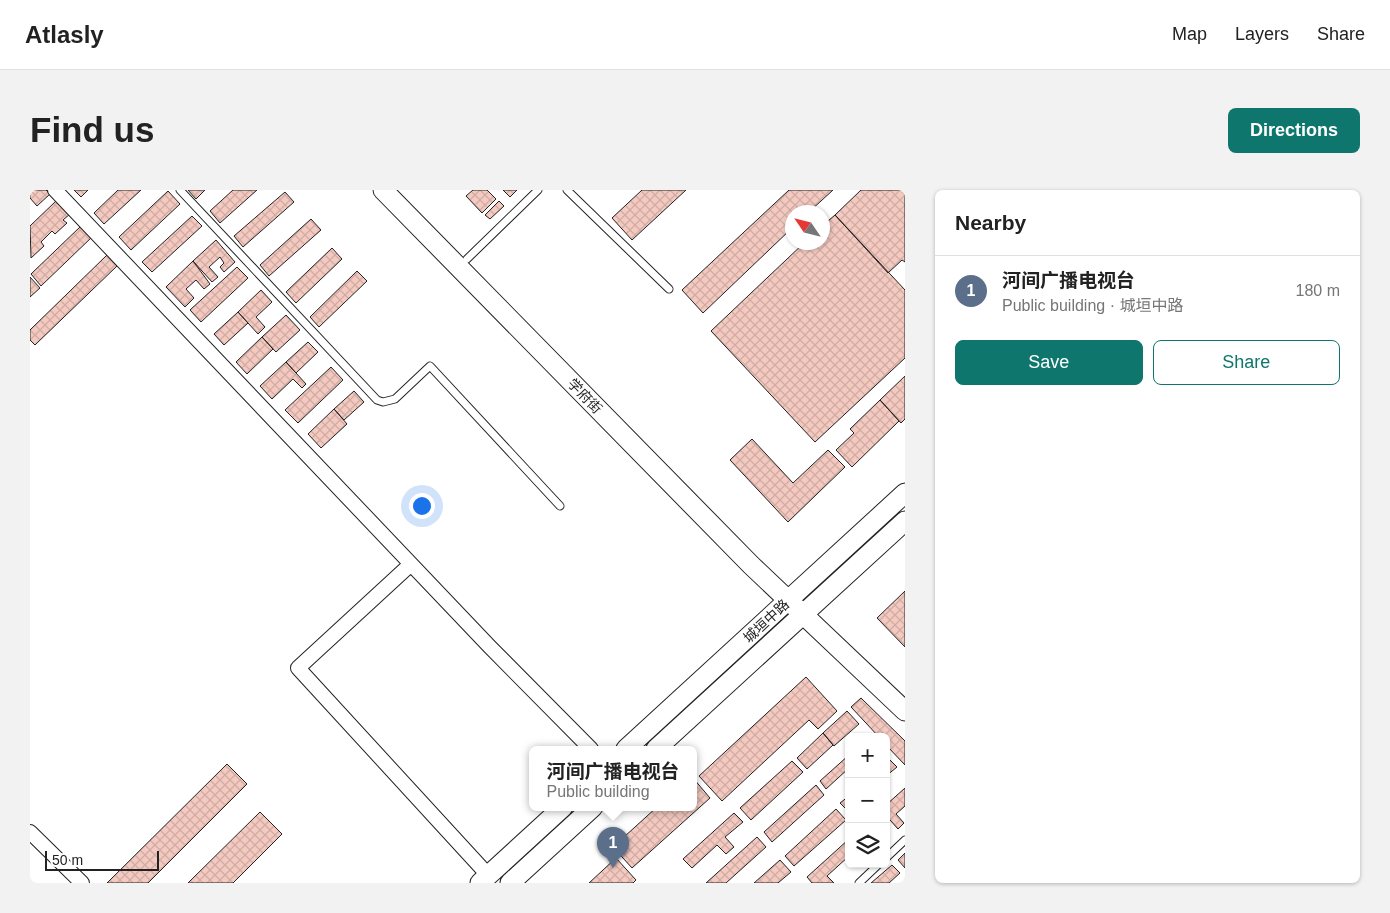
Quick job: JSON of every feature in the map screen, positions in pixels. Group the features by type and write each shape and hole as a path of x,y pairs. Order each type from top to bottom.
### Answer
{"street":[{"path":"55,190 587,746"},
{"name":"学府街","path":"382,190 751,565 905,711"},
{"name":"学府街","path":"400,190 760,556 789,600"},
{"name":"城垣中路","path":"629,746 905,493"},
{"name":"城垣中路","path":"659,746 905,521"},
{"path":"411,564 298,668 484,879 559,811"},
{"path":"510,883 589,811"},
{"path":"30,832 82,883"}],"lane":[{"path":"180,190 377,400 383,402 395,399 430,366 560,506"},
{"path":"467,259 538,190"},
{"path":"567,190 669,290"},
{"path":"890,854 905,840"},
{"path":"858,883 875,868"}],"building":[{"path":"30,190 46,190 50,194 37,206 30,198"},
{"path":"74,190 88,190 81,197"},
{"path":"118,190 141,190 104,224 94,213"},
{"path":"188,190 205,190 196,199"},
{"path":"233,190 257,190 220,223 210,211"},
{"path":"473,190 487,190 496,199 482,213 466,196"},
{"path":"503,190 517,190 510,197"},
{"path":"642,190 686,190 632,240 612,218"},
{"path":"789,190 833,190 817,205 785,205 785,235 703,313 682,290"},
{"path":"861,190 905,190 905,262 902,260 888,273 835,215"},
{"path":"168,191 180,204 131,250 119,237"},
{"path":"285,192 294,202 243,247 234,236"},
{"path":"57,200 70,214 63,220 67,223 55,234 52,231 41,242 44,246 31,258 30,226"},
{"path":"499,201 504,206 490,219 485,215"},
{"path":"835,215 905,290 905,358 815,442 711,331 797,250 830,250 830,219"},
{"path":"192,216 202,226 152,272 142,262"},
{"path":"311,219 321,230 269,276 260,265"},
{"path":"81,226 92,237 41,286 31,274"},
{"path":"216,240 235,262 224,272 220,267 224,263 220,257 209,267 218,277 212,282 193,261"},
{"path":"332,248 342,259 296,303 286,292"},
{"path":"107,255 117,266 35,345 30,340 30,330"},
{"path":"193,261 210,284 204,289 196,280 186,289 194,298 185,307 166,287"},
{"path":"237,267 248,278 201,322 190,310"},
{"path":"357,271 367,281 319,327 310,317"},
{"path":"30,277 40,288 30,297"},
{"path":"261,290 272,302 256,317 265,327 258,334 238,312"},
{"path":"238,312 248,323 224,345 214,334"},
{"path":"286,315 300,330 276,352 262,337"},
{"path":"262,337 273,349 247,374 236,362"},
{"path":"308,342 318,352 296,373 286,362"},
{"path":"286,362 306,384 302,388 293,379 272,399 260,386"},
{"path":"331,367 343,380 298,423 285,410"},
{"path":"905,376 905,419 901,423 880,400"},
{"path":"354,391 364,402 344,420 334,409"},
{"path":"880,400 899,421 852,467 836,450 854,433 850,429"},
{"path":"334,409 347,424 321,448 308,434"},
{"path":"752,439 793,483 828,450 845,467 788,522 730,460"},
{"path":"905,591 905,647 877,618"},
{"path":"806,677 837,711 818,729 809,720 722,801 699,776"},
{"path":"861,698 905,741 905,765 890,749 890,733 875,733 851,707"},
{"path":"847,711 859,724 849,733 845,733 845,736 834,746 823,733"},
{"path":"823,733 833,745 807,769 797,758"},
{"path":"845,759 845,772 826,789 820,781"},
{"path":"890,760 897,767 890,773"},
{"path":"792,761 803,772 751,820 740,808"},
{"path":"227,764 247,784 148,883 107,883"},
{"path":"697,783 710,798 697,810"},
{"path":"816,785 824,795 772,842 764,832"},
{"path":"905,788 905,806 896,814 904,823 898,829 890,820 890,801"},
{"path":"845,799 845,808 840,803"},
{"path":"836,809 845,819 794,866 785,856"},
{"path":"653,811 696,811 632,868 613,847"},
{"path":"260,812 282,834 233,883 188,883"},
{"path":"734,813 743,822 725,837 734,847 726,854 717,845 692,868 683,859"},
{"path":"757,837 766,847 726,883 706,883"},
{"path":"845,843 845,860 827,876 834,883 812,883 807,877"},
{"path":"905,853 905,868 898,860"},
{"path":"616,858 636,880 633,883 589,883"},
{"path":"780,860 791,872 778,883 754,883"},
{"path":"892,865 900,873 889,883 871,883 890,868"}],"place":[{"name":"河间广播电视台","path":"613,868"}]}
